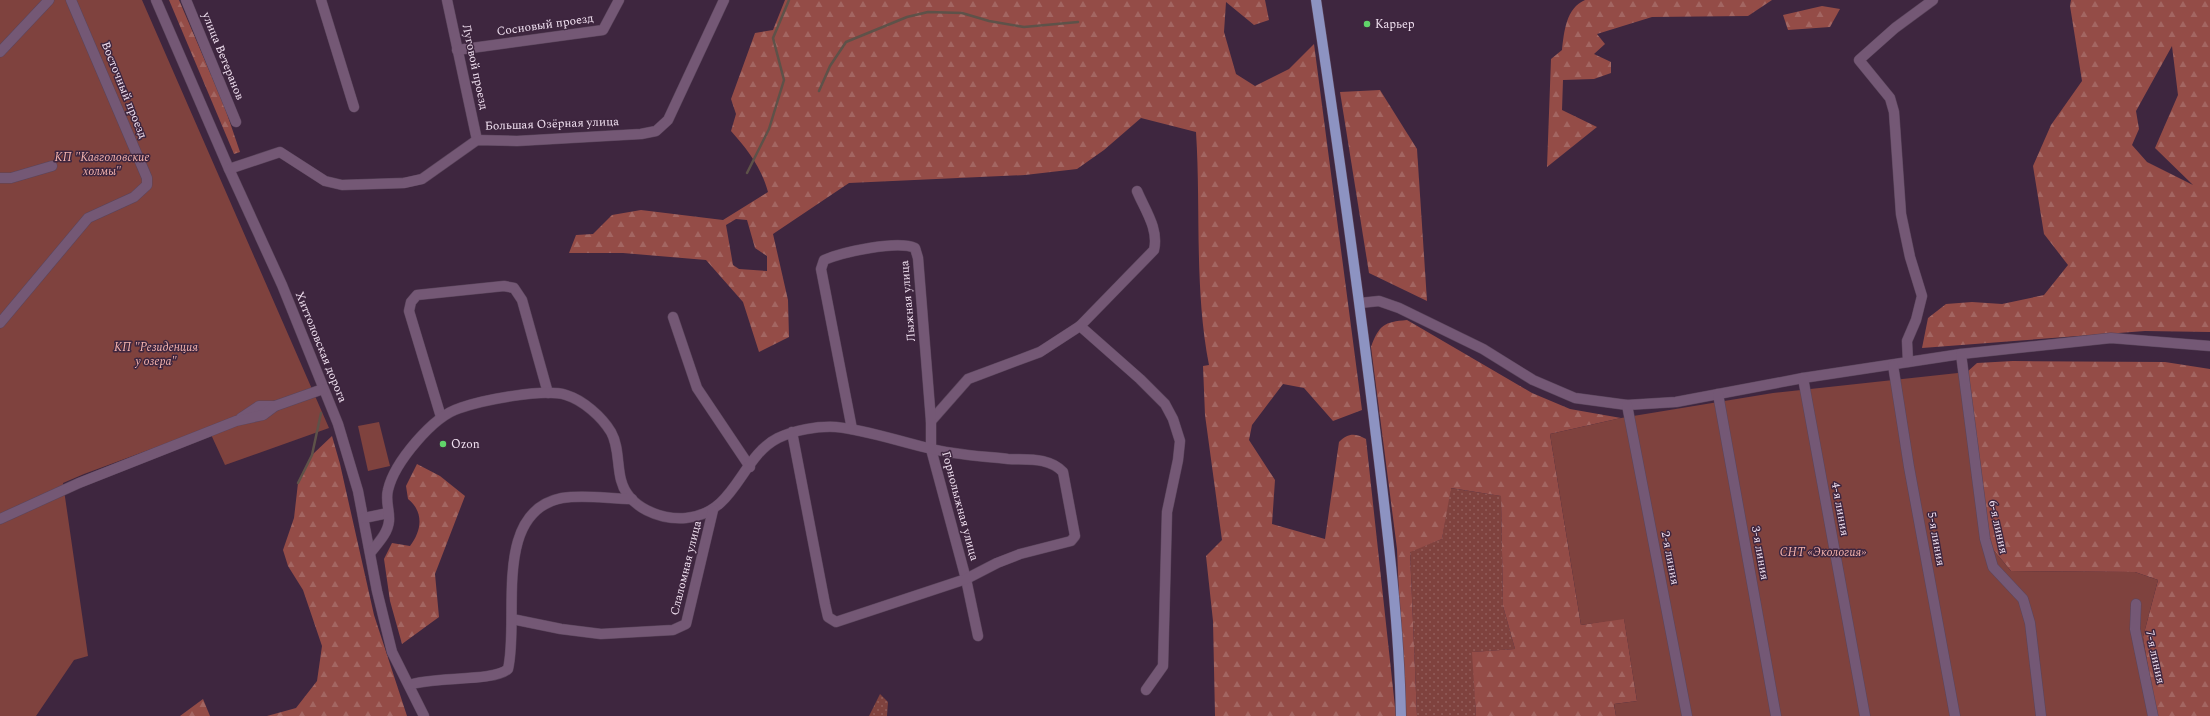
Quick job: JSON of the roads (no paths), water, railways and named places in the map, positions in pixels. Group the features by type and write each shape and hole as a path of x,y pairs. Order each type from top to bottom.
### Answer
{"main road":[{"path":"1316,0 1360,303 1390,549 1398,635 1401,716"}],"street":[{"path":"0,52 49,0"},
{"name":"Восточный проезд","path":"2,320 88,218 134,197 147,185 147,178 72,0"},
{"name":"Хиттоловская дорога","path":"156,0 228,169 282,285 338,424 356,483 371,552 377,591 392,652 424,716"},
{"name":"улица Ветеранов","path":"186,0 236,122"},
{"path":"321,0 354,107"},
{"name":"Луговой проезд","path":"446,0 478,140"},
{"name":"Сосновый проезд","path":"457,50 603,30 619,0"},
{"name":"Большая Озёрная улица","path":"228,169 280,152 325,181 342,185 404,183 422,179 478,140 517,141 641,134 656,131 668,120 724,0"},
{"path":"1908,362 1907,341 1916,320 1922,296 1910,257 1902,214 1894,112 1890,98 1859,60 1895,28 1933,0"},
{"path":"0,178 10,178 52,166"},
{"path":"931,421 968,378 1040,352 1080,326 1154,250 1157,239 1137,191"},
{"name":"Лыжная улица","path":"852,429 821,269 824,260 830,257 871,249 907,245 915,248 918,258 931,421 931,449"},
{"path":"441,417 408,311 411,302 417,295 504,286 514,288 522,300 548,393"},
{"path":"1360,303 1379,301 1399,308 1483,349 1534,380 1575,398 1627,405 1676,402 1803,378 1961,354 2111,338 2210,346"},
{"path":"673,317 698,388 750,467"},
{"path":"1080,326 1140,379 1165,404 1173,419 1180,441 1178,460 1167,512 1163,666 1146,690"},
{"name":"6-я линия","path":"1961,354 1985,540 1994,567 2023,599 2030,623 2041,716"},
{"name":"5-я линия","path":"1893,365 1909,467 1955,716"},
{"name":"4-я линия","path":"1803,378 1865,716"},
{"path":"0,519 79,483 236,421 263,415 275,406 323,389"},
{"path":"371,552 385,534 389,521 387,492 404,456 441,417 458,408 488,401 548,393 567,396 587,407 600,418 611,433 622,483 632,499 647,511 668,518 688,518 713,510 728,496 764,448 776,439 792,432 832,427 852,429 931,449"},
{"name":"3-я линия","path":"1718,394 1776,716"},
{"name":"2-я линия","path":"1627,405 1687,716"},
{"name":"Горнолыжная улица","path":"792,432 828,617 836,622 966,579 997,562 1020,554 1071,541 1076,536 1063,472 1049,462 974,456 931,449 966,579 978,636"},
{"path":"409,685 417,682 486,676 504,672 508,668 510,662 514,564 518,536 529,517 543,506 561,498 588,497 632,499"},
{"name":"Слаломная улица","path":"512,619 561,629 601,634 673,630 686,624 713,510"},
{"path":"364,518 388,513"},
{"name":"7-я линия","path":"2136,604 2135,629 2153,716"}],"waterway":[{"path":"747,173 769,129 784,80 773,38 789,0"},
{"path":"819,91 830,66 846,42 907,17 928,12 962,13 989,21 1024,27 1078,22"},
{"path":"298,483 312,455 321,413"}],"place":[{"name":"Карьер","path":"1367,24"},
{"name":"Ozon","path":"443,444"}],"park label":[{"name":"КП \"Кавголовские холмы\"","path":"102,164"},
{"name":"КП \"Резиденция у озера\"","path":"156,354"},
{"name":"СНТ «Экология»","path":"1823,552"}]}
